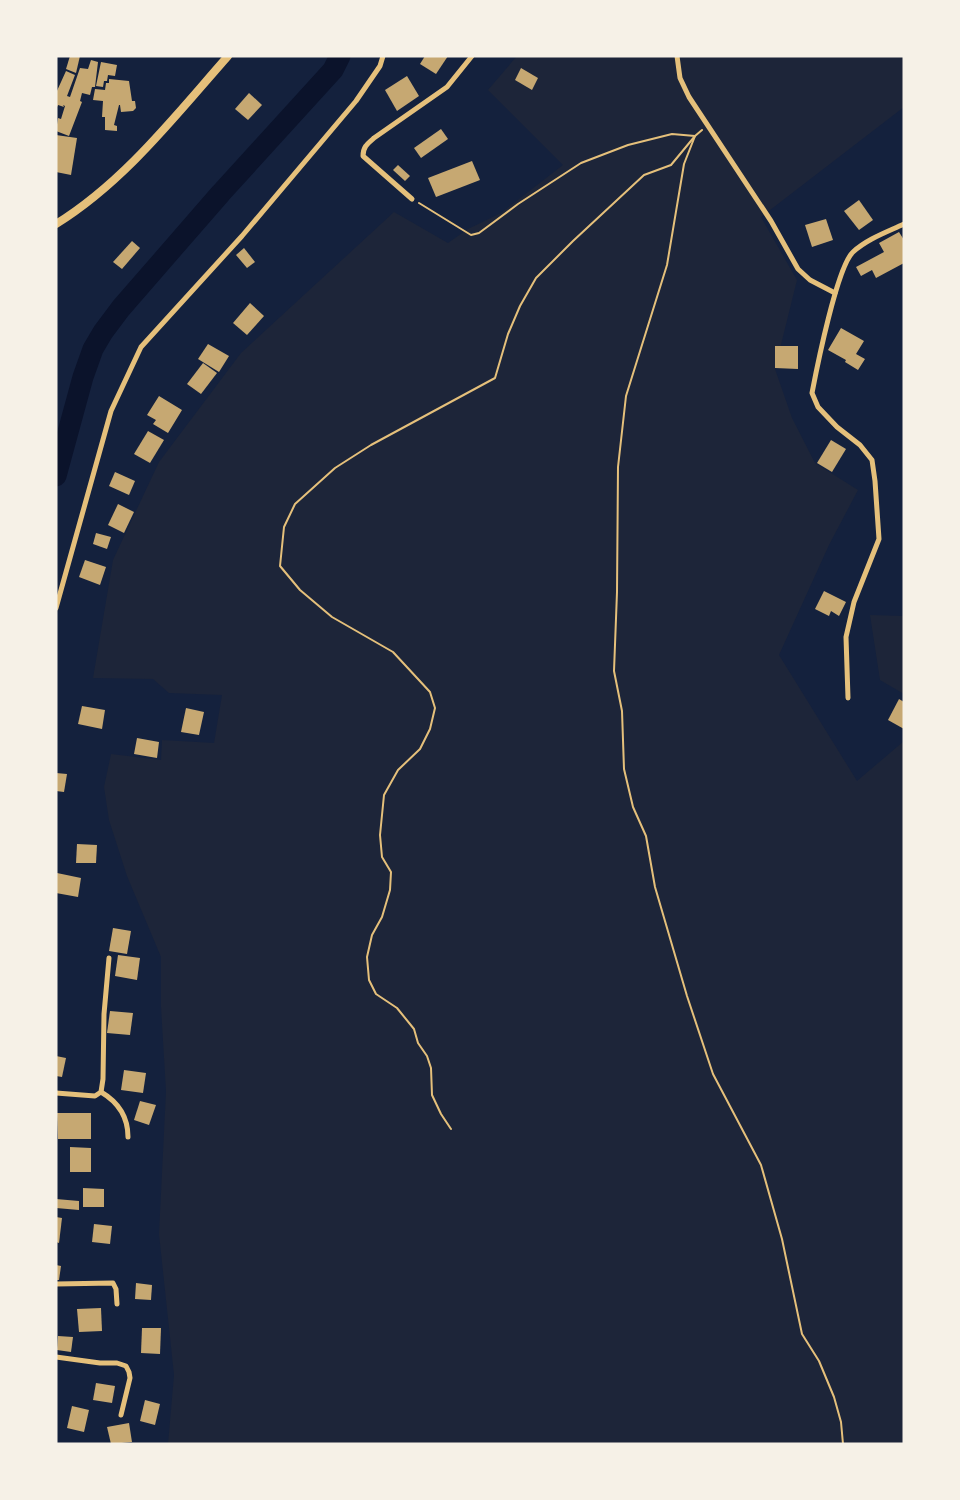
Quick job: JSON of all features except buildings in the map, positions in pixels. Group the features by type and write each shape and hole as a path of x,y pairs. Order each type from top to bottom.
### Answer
{"main road":[{"path":"56,224 81,209 135,159 169,124 228,56"}],"street":[{"path":"56,608 111,411 141,347 242,236 356,101 380,66 383,56"},
{"path":"412,199 363,156 363,151 366,145 374,138 447,87 472,56"},
{"path":"677,56 680,78 689,97 771,221 798,269 810,280 835,293"},
{"path":"848,698 846,637 854,602 879,538 876,481 872,460 860,445 837,428 818,408 812,393 835,293 852,253 864,244 904,224"},
{"path":"56,1093 95,1096 101,1092 104,1014 109,958"},
{"path":"101,1092 112,1098 124,1116 128,1125 128,1137"},
{"path":"56,1284 113,1283 116,1288 117,1304"},
{"path":"56,1357 100,1363 117,1363 126,1366 130,1378 121,1415"}],"path":[{"path":"451,1129 432,1095 431,1068 418,1044 414,1029 397,1008 376,994 369,980 367,957 372,935 382,917 390,890 391,872 382,857 380,835 384,795 398,770 420,749 430,729 435,708 430,692 393,652 332,617 300,590 280,566 284,527 295,504 335,468 371,446 495,378 508,334 520,306 536,278 644,175 671,165 695,136 708,126"},
{"path":"412,199 471,235 479,233 518,204 581,163 628,145 672,134 695,136"},
{"path":"695,136 684,164 667,265 626,396 618,467 614,671 622,711 624,769 633,807 646,836 655,887 687,996 713,1074 761,1165 782,1239 802,1334 819,1361 834,1397 841,1422 843,1444"}],"shaded area":[{"path":"517,56 904,56 904,107 761,217 797,280 775,369 792,418 815,463 858,490 829,545 779,655 857,781 904,741 904,1444 168,1444 174,1375 159,1234 166,1091 161,1007 161,957 127,876 109,820 104,787 111,754 161,760 162,740 214,743 222,695 169,693 153,679 93,678 113,560 159,462 241,353 394,212 448,243 468,229 501,213 563,165 488,90"},
{"path":"870,615 904,616 904,694 880,680"}],"waterway":[{"path":"56,476 83,377 93,349 103,332 121,308 221,193 333,70 340,56"}]}
